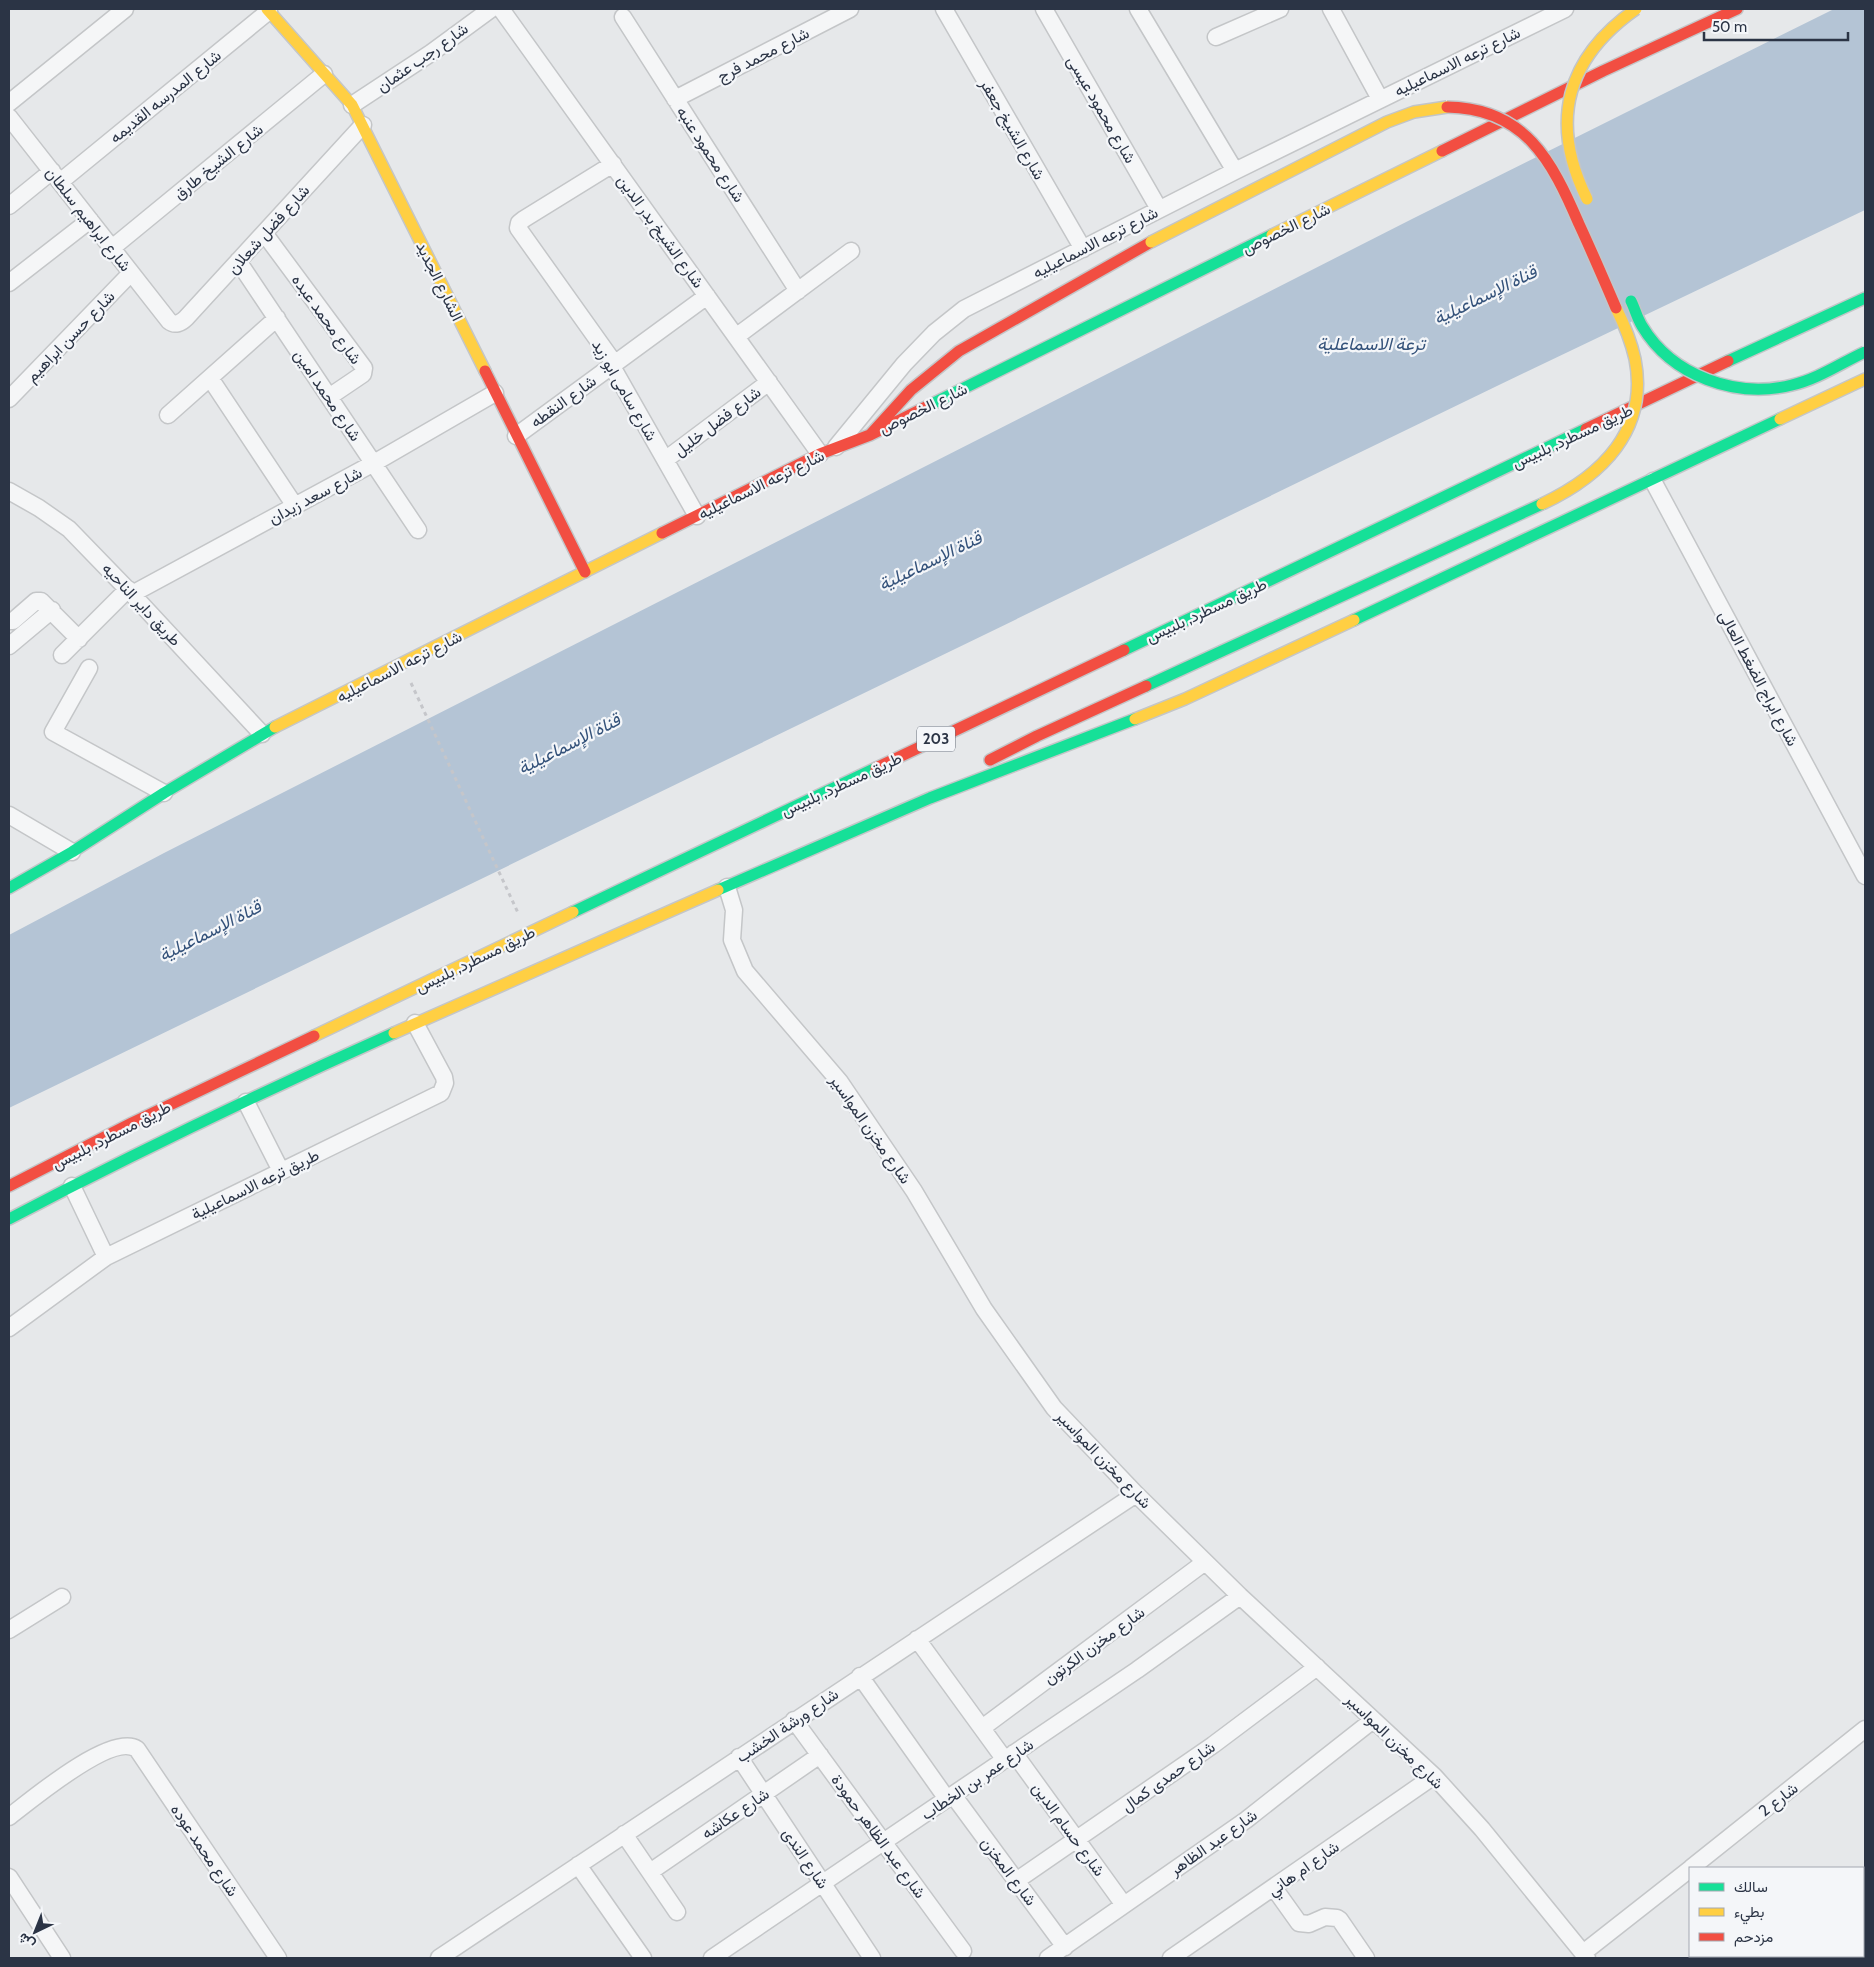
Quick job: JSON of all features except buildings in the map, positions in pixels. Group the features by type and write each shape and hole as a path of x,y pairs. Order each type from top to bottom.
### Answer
{"main road":[{"path":"1592,211 1576,176 1569,148 1567,119 1571,90 1582,63 1598,39 1619,19 1636,9"},
{"name":"شارع الخصوص","path":"828,451 870,435 1594,75 1737,9"},
{"name":"الشارع الجديد","path":"268,10 352,105 363,124 585,572"},
{"path":"870,435 911,390 959,351 1151,242 1387,122 1408,113 1430,107 1453,106 1476,109 1504,120 1535,142 1549,160 1560,180 1627,332 1635,355 1639,379 1637,404 1630,427 1618,449 1596,472 1565,493 1046,732 979,766 930,798"},
{"path":"1626,290 1642,326 1657,346 1675,362 1696,375 1719,384 1744,389 1792,385 1865,352"},
{"name":"طريق مسطرد, بلبيس","path":"9,1186 132,1123 1789,332 1865,298"},
{"name":"طريق مسطرد, بلبيس","path":"9,1218 246,1102 415,1023 930,798 1185,699 1865,379"},
{"name":"شارع ترعه الاسماعيليه","path":"9,888 72,852 164,793 262,734 828,451"}],"street":[{"path":"9,103 124,9"},
{"name":"شارع رجب عثمان","path":"352,105 431,53 492,9"},
{"name":"شارع الشيخ بدر الدين","path":"501,9 769,382 828,451"},
{"name":"شارع محمد فرج","path":"675,98 850,9"},
{"name":"شارع الشيخ جعفر","path":"944,9 1083,249"},
{"name":"شارع محمود عيسى","path":"1044,9 1159,209"},
{"path":"1138,9 1235,171"},
{"path":"1216,37 1280,9"},
{"path":"1331,9 1380,99"},
{"name":"شارع ترعه الاسماعيليه","path":"828,451 904,364 934,333 964,309 1235,171 1565,9"},
{"name":"شارع المدرسه القديمه","path":"9,206 56,176 268,10"},
{"name":"شارع محمود عنبه","path":"622,17 798,290"},
{"name":"شارع الشيخ طارق","path":"112,248 324,74"},
{"name":"شارع ابراهيم سلطان","path":"9,117 16,135 56,176 169,321"},
{"name":"شارع فضل شعلان","path":"169,321 178,324 184,321 363,124"},
{"name":"شارع سامى ابو زيد","path":"613,164 524,219 519,223 519,230 614,364 614,370 697,516"},
{"path":"9,283 90,220"},
{"name":"شارع محمد عبده","path":"264,233 364,368 361,375 329,397"},
{"path":"736,336 851,251"},
{"name":"شارع محمد امين","path":"238,261 418,530"},
{"name":"شارع حسن ابراهيم","path":"9,399 132,273"},
{"name":"شارع النقطه","path":"516,436 707,296"},
{"path":"168,415 277,318"},
{"path":"210,378 295,506"},
{"name":"شارع فضل خليل","path":"665,460 769,382"},
{"name":"شارع سعد زيدان","path":"62,655 130,592 374,463 495,393"},
{"name":"شارع ابراج الضغط العالى","path":"1652,480 1865,876"},
{"name":"طريق داير الناحيه","path":"9,491 39,508 69,529 262,734"},
{"path":"9,621 13,621 36,601 43,602 79,638"},
{"path":"9,646 52,610"},
{"path":"89,668 53,732 164,793"},
{"path":"9,815 72,852"},
{"name":"شارع مخزن المواسير","path":"726,887 734,910 732,940 745,971 840,1082 914,1191 984,1309 1054,1408 1136,1494 1240,1596 1434,1776 1482,1829 1585,1956"},
{"name":"طريق ترعه الاسماعيلية","path":"9,1328 106,1257 441,1093 444,1089 444,1078 415,1023"},
{"path":"246,1102 281,1171"},
{"path":"72,1186 106,1257"},
{"name":"شارع ورشة الخشب","path":"439,1958 1136,1494"},
{"name":"شارع مخزن الكرتون","path":"982,1728 1205,1562"},
{"name":"شارع عمر بن الخطاب","path":"712,1958 1137,1670 1240,1596"},
{"path":"9,1630 62,1597"},
{"name":"شارع حسام الدين","path":"917,1639 982,1728 1010,1757 1076,1839 1124,1905"},
{"name":"شارع حمدى كمال","path":"1016,1881 1213,1745 1317,1667"},
{"name":"شارع المخزن","path":"860,1676 1065,1947"},
{"name":"شارع عبد الظاهر حمودة","path":"794,1720 964,1951"},
{"name":"شارع عبد الظاهر","path":"1048,1958 1246,1820 1374,1720"},
{"name":"شارع 2","path":"1691,1867 1865,1729"},
{"name":"شارع محمد عوده","path":"9,1816 74,1768 116,1747 129,1746 137,1750 278,1958"},
{"name":"شارع عكاشه","path":"650,1872 820,1755"},
{"name":"شارع الندى","path":"739,1757 872,1958"},
{"name":"شارع ام هاني","path":"1182,1955 1434,1776"},
{"path":"624,1834 677,1912"},
{"path":"578,1865 643,1958"},
{"name":"شارع 2","path":"1585,1956 1689,1869"},
{"path":"9,1877 62,1958"},
{"path":"1274,1888 1299,1923 1309,1924 1329,1916 1340,1920 1366,1958"}],"path":[{"path":"402,664 514,900"}],"water":[{"name":"ترعة الاسماعلية","path":"1834,9 1865,9 1865,210 1499,385 9,1108 9,935 164,853 1414,218"}],"traffic: fast":[{"path":"928,406 1272,235"},
{"path":"1728,361 1865,298"},
{"path":"1631,301 1642,326 1670,358 1707,380 1728,386 1749,389 1771,389 1792,385 1820,375 1865,352"},
{"path":"1354,620 1780,419"},
{"path":"1124,650 1586,429"},
{"path":"1320,606 1542,504"},
{"path":"1146,686 1320,606"},
{"path":"718,890 930,798 1135,719"},
{"path":"9,888 72,852 164,793 275,727"},
{"path":"573,912 876,768"},
{"path":"9,1219 200,1123 394,1033"}],"traffic: slow":[{"path":"267,9 352,105 485,371"},
{"path":"1587,199 1575,171 1569,144 1567,118 1571,94 1580,70 1593,49 1612,28 1636,9"},
{"path":"1151,242 1387,122 1414,112 1447,107"},
{"path":"1272,235 1442,151"},
{"path":"1542,504 1584,480 1616,448 1628,429 1635,408 1637,384 1635,359 1627,333 1616,308"},
{"path":"1780,419 1865,379"},
{"path":"275,727 662,533"},
{"path":"1135,719 1185,699 1354,620"},
{"path":"394,1033 718,890"},
{"path":"314,1036 573,912"}],"traffic: jam":[{"path":"1442,151 1603,71 1737,9"},
{"path":"1447,107 1474,110 1497,117 1516,128 1532,142 1558,179 1616,308"},
{"path":"870,435 911,390 959,351 1151,242"},
{"path":"1586,429 1728,361"},
{"path":"485,371 585,572"},
{"path":"662,533 820,454 870,435 928,406"},
{"path":"876,768 1124,650"},
{"path":"990,760 1037,736 1146,686"},
{"path":"9,1186 132,1123 314,1036"}],"water label":[{"name":"قناة الإسماعيلية","path":"1485,295"},
{"name":"قناة الإسماعيلية","path":"930,561"},
{"name":"قناة الإسماعيلية","path":"569,744"},
{"name":"قناة الإسماعيلية","path":"210,931"}]}
